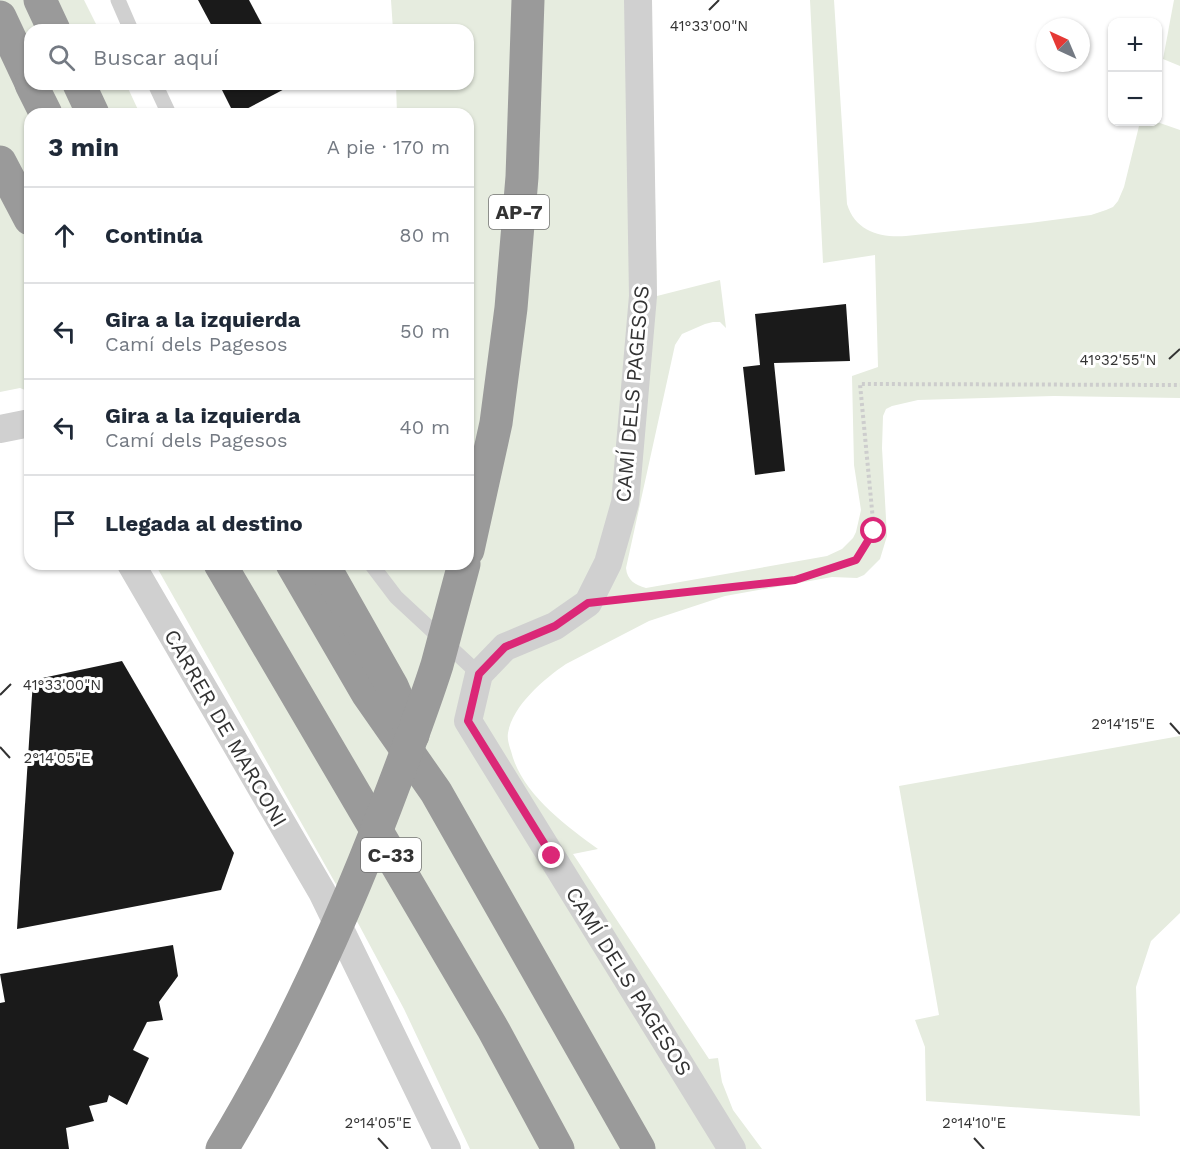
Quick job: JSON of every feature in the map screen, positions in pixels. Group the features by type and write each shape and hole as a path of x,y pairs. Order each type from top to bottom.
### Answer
{"highway":[{"path":"40,0 51,24"},
{"name":"AP-7","path":"474,523 496,423 511,308 522,177 528,0"},
{"path":"0,17 24,68"},
{"path":"34,90 43,108"},
{"path":"82,90 90,108"},
{"path":"0,162 24,208"},
{"name":"C-33","path":"224,570 493,1029 558,1149"},
{"path":"295,570 367,693 436,792 639,1149"},
{"path":"326,570 392,686 436,792"},
{"path":"222,1149 279,1048 322,962 362,869 405,757 436,666 462,570"}],"street":[{"name":"CAMÍ DELS PAGESOS","path":"638,0 643,273 625,503 608,563 588,603 555,626 505,647 479,674 468,721 732,1149"},
{"path":"0,429 24,424"},
{"name":"CARRER DE MARCONI","path":"135,570 322,891 447,1149"}],"lane":[{"path":"118,0 128,24"},
{"path":"158,90 166,108"},
{"path":"376,570 396,597 479,674"}],"path":[{"path":"588,603 795,580 856,560 874,531 860,384 1180,385"}],"shaded area":[{"path":"0,0 84,0 96,24 24,24 24,90 129,90 137,108 24,108 24,390 20,388 0,392"},
{"path":"391,0 651,0 657,296 720,280 726,328 720,322 705,324 682,334 675,345 626,568 632,581 646,588 827,556 842,549 856,532 861,510 854,465 852,376 878,367 875,255 823,263 810,0 834,0 847,204 862,227 878,234 906,236 1030,223 1091,215 1106,210 1118,201 1124,187 1139,126 1162,126 1162,124 1180,130 1180,398 1054,396 918,400 892,406 886,409 883,416 882,448 887,536 880,559 864,575 857,578 832,577 725,596 649,621 557,670 523,703 511,723 508,742 524,781 559,819 598,849 573,854 709,1059 718,1058 722,1082 733,1110 762,1149 470,1149 404,1009 359,925 158,570 474,570 474,108 397,108 396,90 474,90 474,24 393,24"},
{"path":"1174,0 1180,0 1180,66 1163,59"},
{"path":"1180,736 1180,913 1151,941 1136,987 1140,1116 926,1101 925,1047 915,1020 939,1015 899,786"}],"building":[{"path":"198,0 249,0 262,24 211,24"},
{"path":"222,90 283,90 248,108 231,108"},
{"path":"846,304 850,361 774,363 785,471 755,475 743,367 760,365 755,314"},
{"path":"122,661 234,853 221,890 17,929 33,680"},
{"path":"173,945 178,976 159,1002 163,1020 147,1022 133,1050 149,1058 127,1105 109,1095 107,1102 89,1106 94,1121 66,1128 69,1149 0,1149 0,1003 5,1002 0,974"}],"route":[{"path":"552,856 468,721 479,674 505,647 555,626 588,603 795,580 856,560 874,531"}]}
